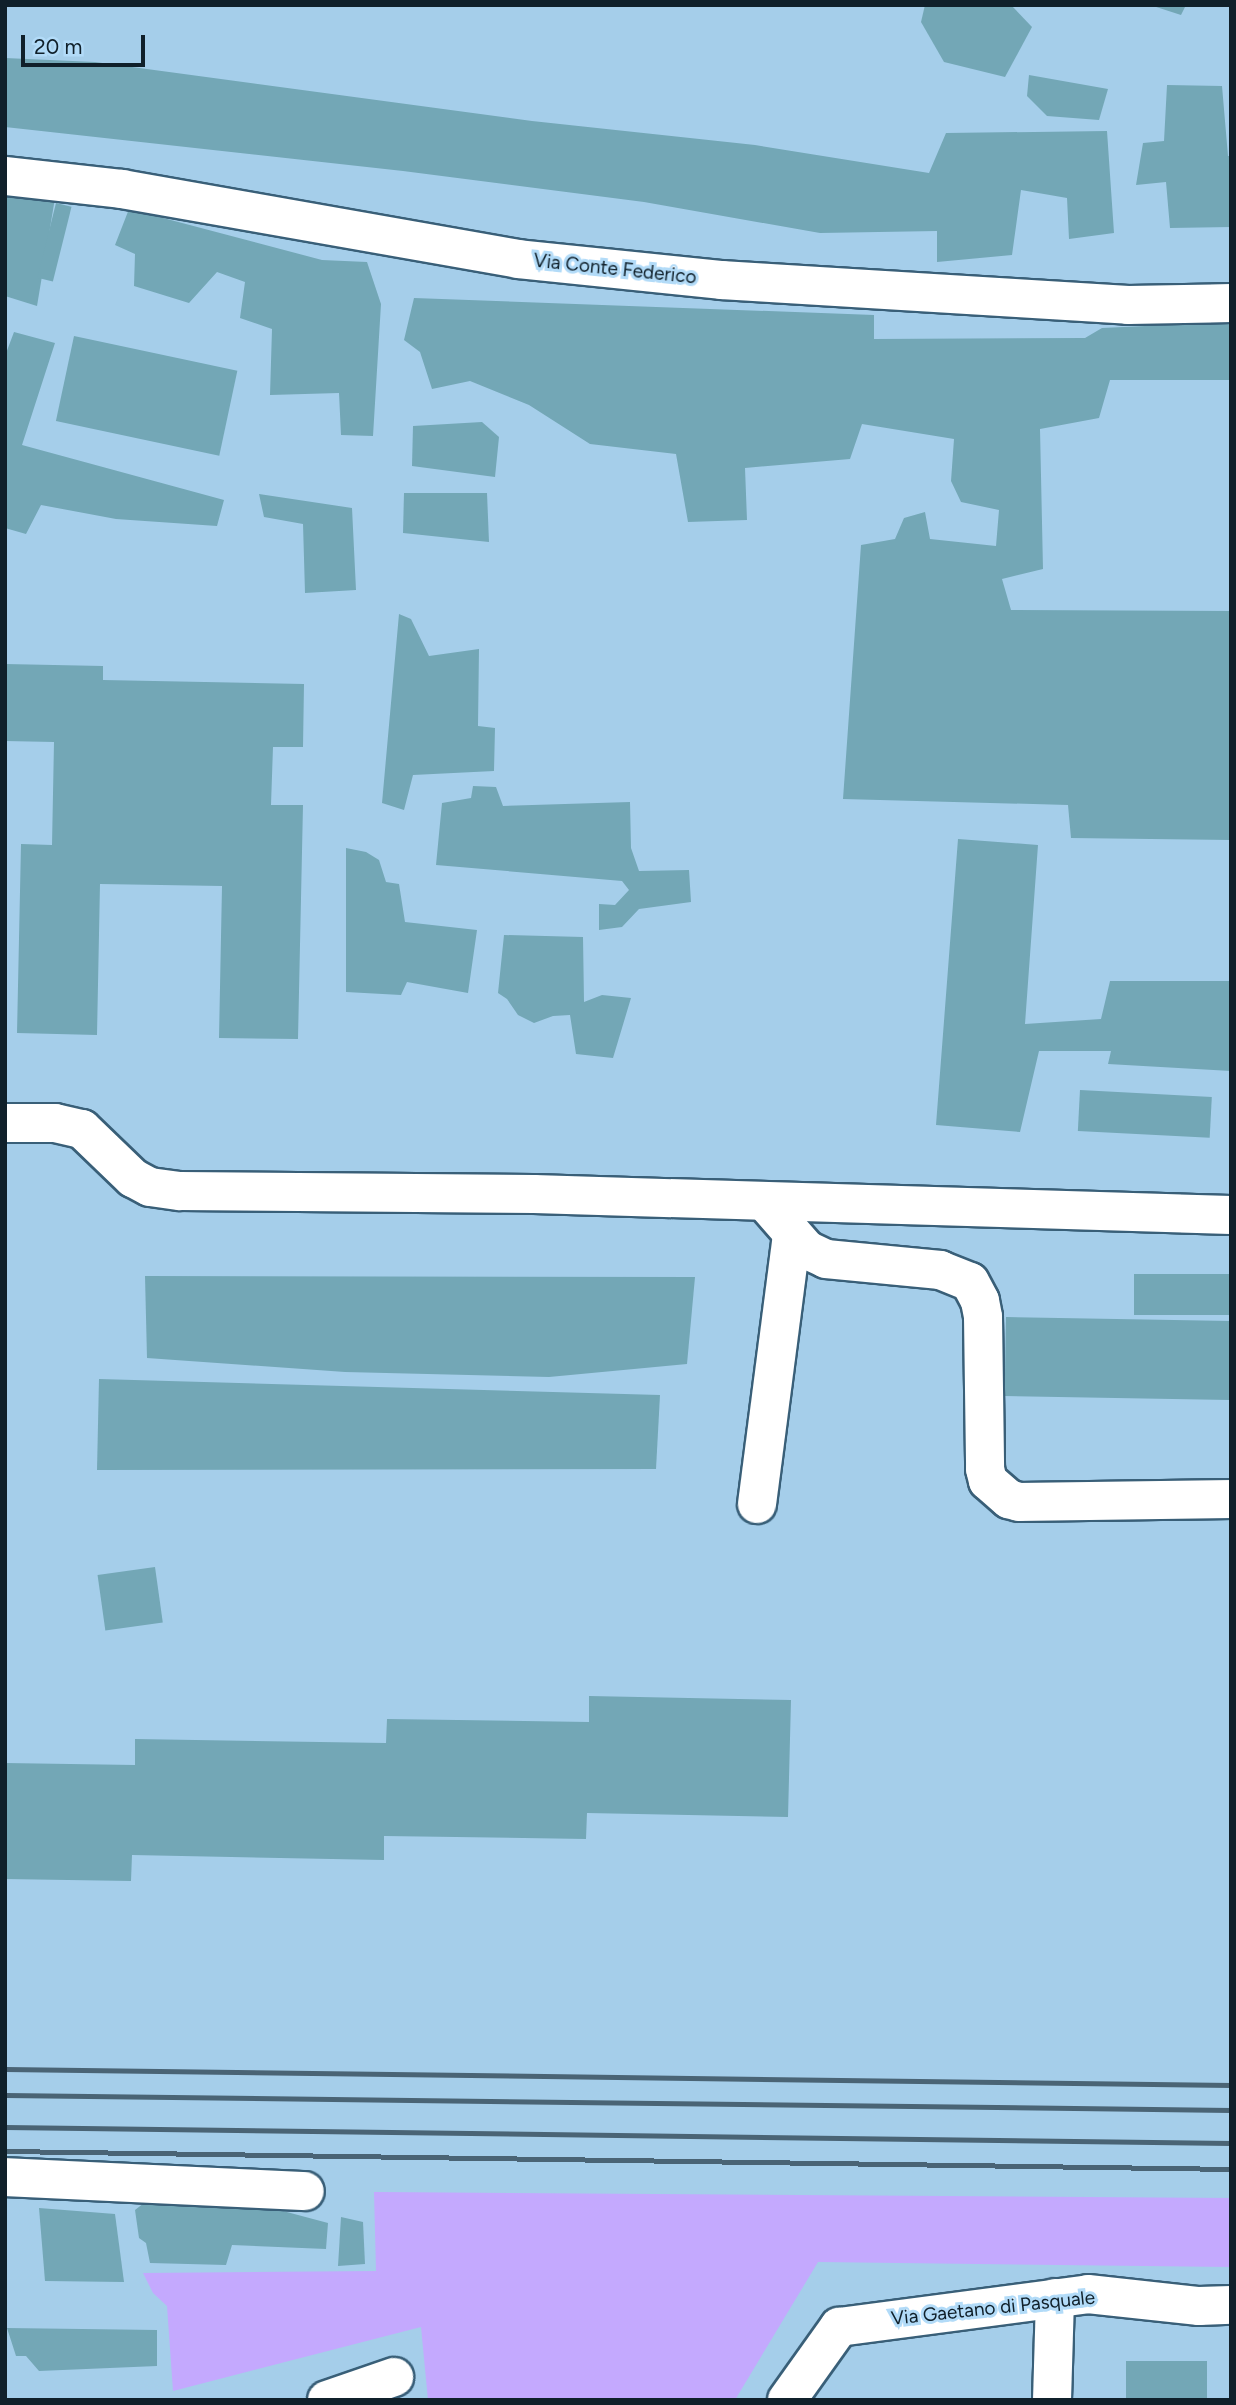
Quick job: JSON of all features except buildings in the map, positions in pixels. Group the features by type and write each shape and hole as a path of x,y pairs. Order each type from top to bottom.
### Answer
{"street":[{"name":"Via Conte Federico","path":"5,176 122,188 518,259 708,279 887,292 1128,304 1231,303"},
{"path":"5,1124 55,1123 82,1129 133,1178 150,1187 164,1190 534,1194 1231,1215"},
{"path":"765,1202 792,1236 807,1250 826,1259 940,1270 970,1282 980,1301 983,1317 985,1469 988,1481 1009,1499 1019,1502 1231,1499"},
{"path":"757,1504 792,1236"},
{"path":"5,2177 305,2191"},
{"name":"Via Gaetano di Pasquale","path":"788,2400 839,2327 1088,2294 1199,2306 1231,2305"},
{"path":"1052,2400 1055,2298"},
{"path":"327,2400 394,2377"}],"shaded area":[{"path":"374,2192 1231,2198 1231,2267 818,2262 735,2400 428,2400 421,2327 173,2391 167,2306 153,2293 143,2273 376,2271"}],"railway":[{"path":"5,2069 1231,2085"},
{"path":"5,2095 1231,2110"},
{"path":"5,2127 1231,2143"},
{"path":"5,2151 1231,2169"}]}
